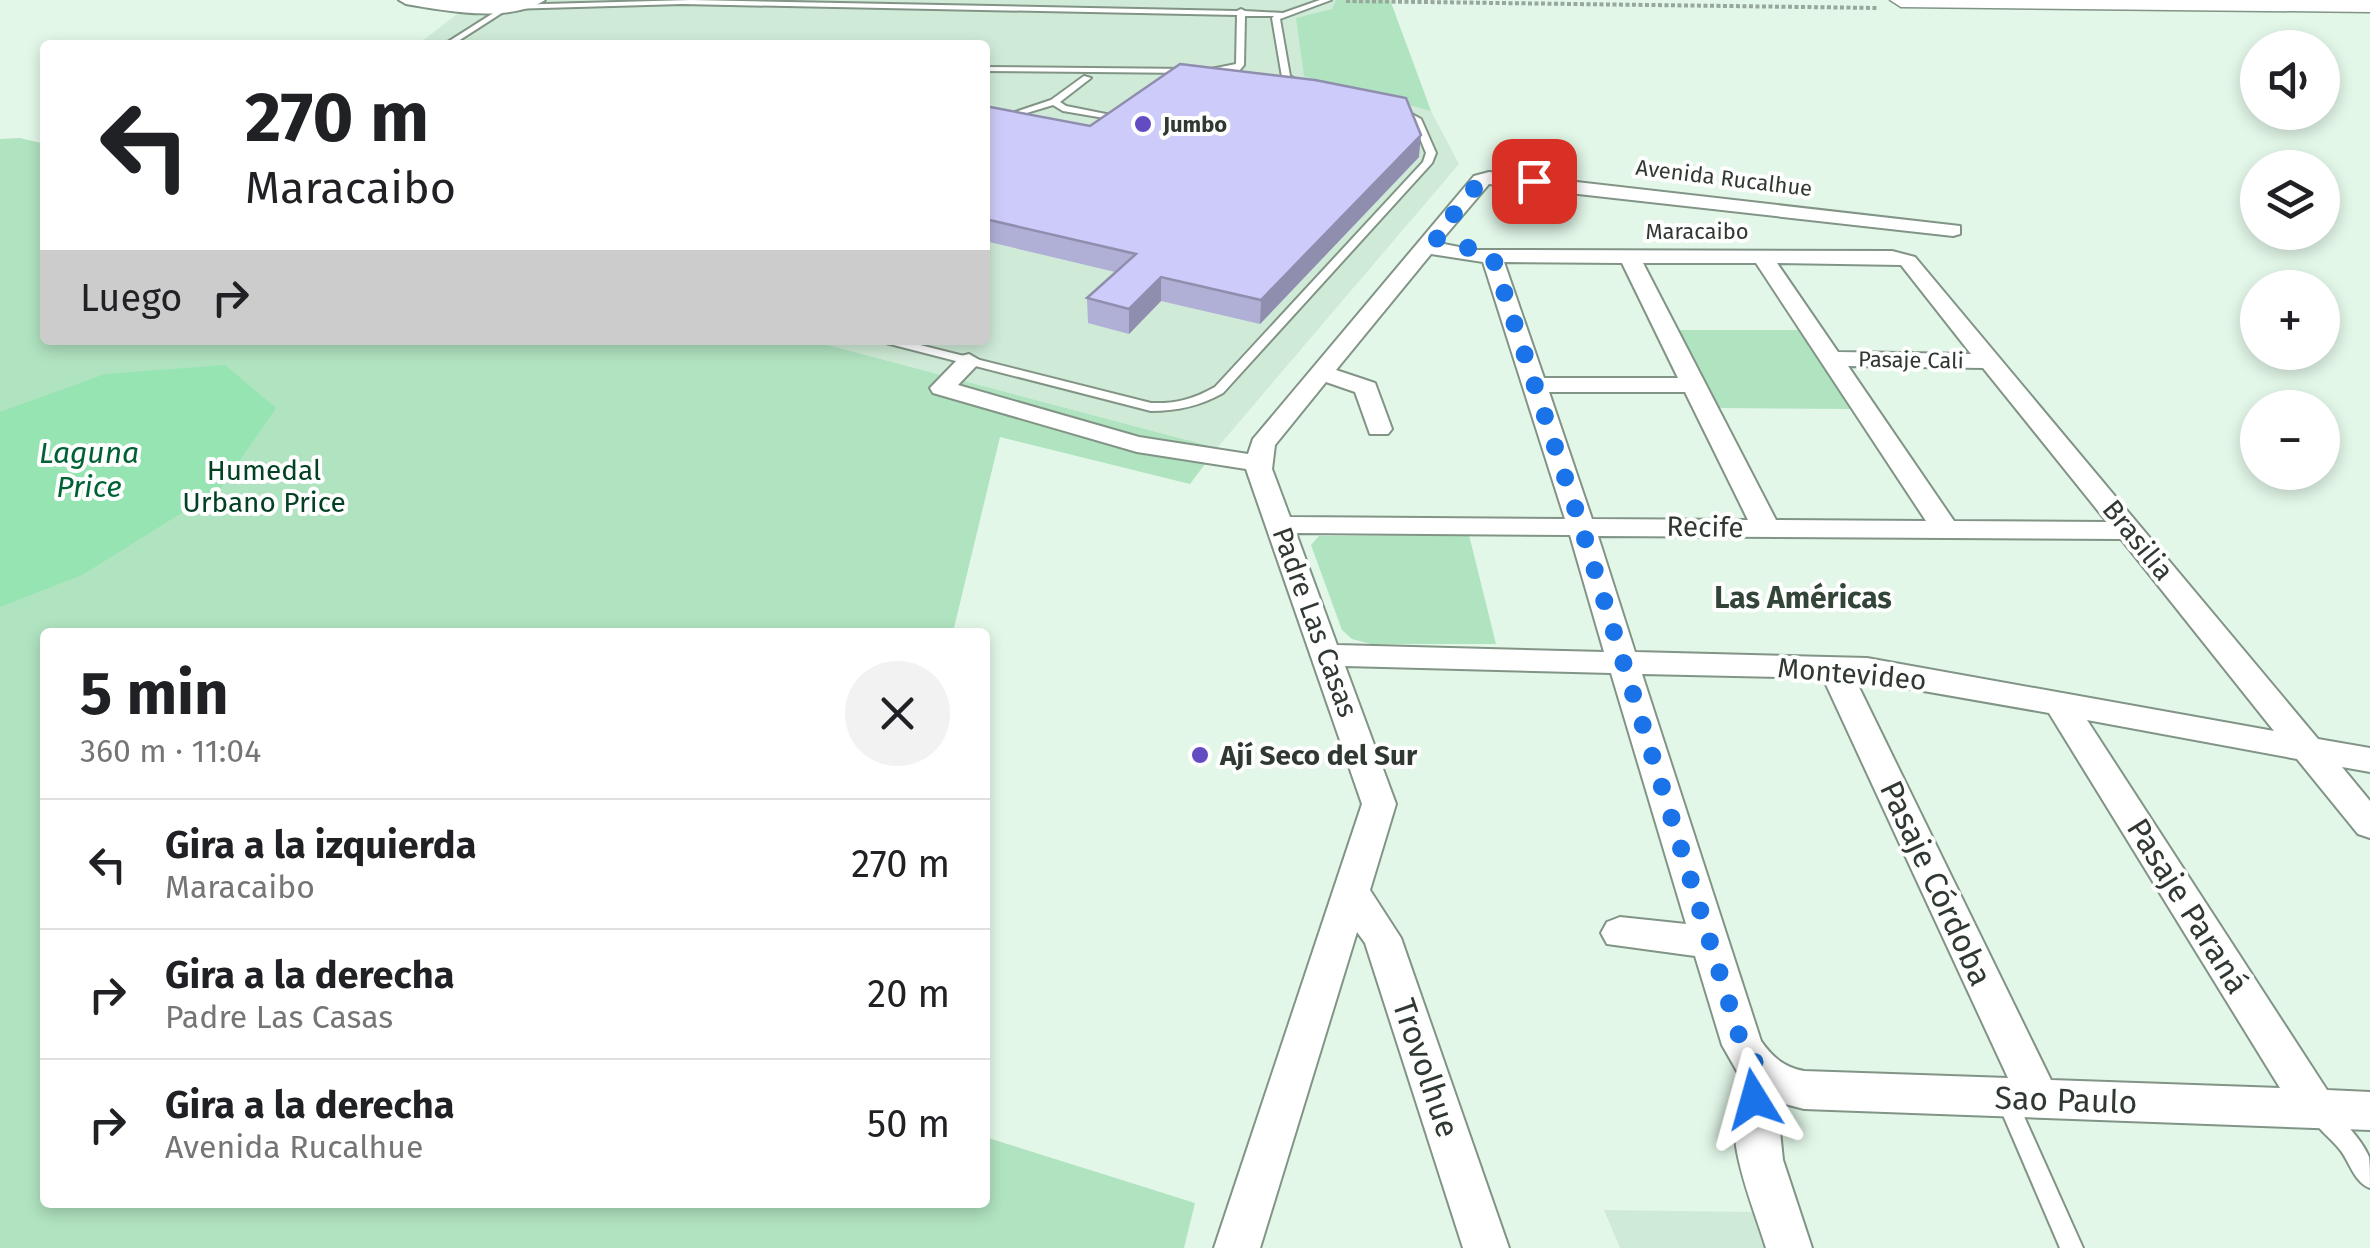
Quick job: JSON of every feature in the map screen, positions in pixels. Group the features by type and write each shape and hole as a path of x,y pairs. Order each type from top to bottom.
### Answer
{"main road":[{"path":"1894,4 2370,5"}],"street":[{"path":"406,0 448,6 538,0"},
{"name":"Avenida Rucalhue","path":"1431,243 1481,180 1489,178 1953,230"},
{"path":"1831,216 1832,257"},
{"path":"970,361 942,388 1206,460 1258,462 1262,444 1431,243"},
{"name":"Maracaibo","path":"1431,243 1474,256 1903,259"},
{"path":"1492,255 1581,526 1742,1045 1765,1076 1758,1086 1754,1115 1788,1248"},
{"path":"1629,256 1766,528"},
{"path":"1762,256 1945,529"},
{"name":"Brasilia","path":"1903,259 1911,263 2370,825"},
{"name":"Pasaje Cali","path":"1831,359 1991,361"},
{"path":"1322,373 1366,388 1379,428"},
{"path":"1534,384 1695,385"},
{"name":"Padre Las Casas","path":"1237,1248 1379,804 1258,462"},
{"name":"Recife","path":"1280,524 2130,531"},
{"name":"Montevideo","path":"1328,655 1833,667 1906,675 2370,760"},
{"name":"Pasaje Córdoba","path":"1833,667 2022,1098"},
{"name":"Pasaje Paraná","path":"2060,704 2316,1109"},
{"name":"Trovolhue","path":"1352,894 1382,938 1486,1248"},
{"path":"1620,933 1709,942"},
{"name":"Sao Paulo","path":"1765,1076 1804,1090 2370,1111"}],"lane":[{"path":"454,40 509,3 682,2 1280,14 1327,0"},
{"path":"990,68 1236,69 1240,64 1241,11"},
{"path":"1280,14 1276,18 1286,77 1309,88"},
{"path":"1011,69 1043,78 1127,79 1169,71"},
{"path":"1007,116 1054,102 1086,78"},
{"path":"990,88 998,88"},
{"path":"1054,102 1064,108 1113,118"},
{"path":"906,345 1151,407 1176,408 1201,401 1219,390 1427,163 1431,153 1417,119 1384,105"},
{"path":"2022,1098 2072,1248"},
{"path":"2316,1109 2348,1143 2370,1178"}],"path":[{"path":"1327,0 1894,4"}],"shaded area":[{"path":"475,0 1390,0 1431,111 1459,164 1217,448 828,345 990,345 990,40 423,40"},
{"path":"1604,1210 1755,1212 1766,1248 1620,1248"}],"green space":[{"path":"1336,0 1390,0 1431,111 1304,76 1296,18 1332,9"},
{"name":"Humedal Urbano Price","path":"0,139 40,143 40,345 828,345 1217,448 1190,484 1000,437 954,628 40,628 40,1208 990,1208 990,1139 1195,1203 1184,1248 0,1248"},
{"path":"1677,330 1802,330 1852,409 1716,408"},
{"path":"1469,535 1496,644 1371,644 1352,639 1342,630 1311,545 1319,536"}],"water":[{"name":"Laguna Price","path":"225,365 276,408 220,489 82,575 0,607 0,412 105,374"}],"building":[{"path":"1180,64 1315,80 1406,98 1421,135 1261,300 1161,277 1129,309 1087,298 1136,254 990,220 990,107 1090,126"}],"place":[{"name":"Jumbo","path":"1143,124"},
{"name":"Ají Seco del Sur","path":"1200,755"}],"district":[{"name":"Las Américas","path":"1803,598"}],"route":[{"path":"1534,181 1496,177 1481,180 1435,238 1492,255 1581,526 1742,1045 1765,1076 1754,1099"}]}
